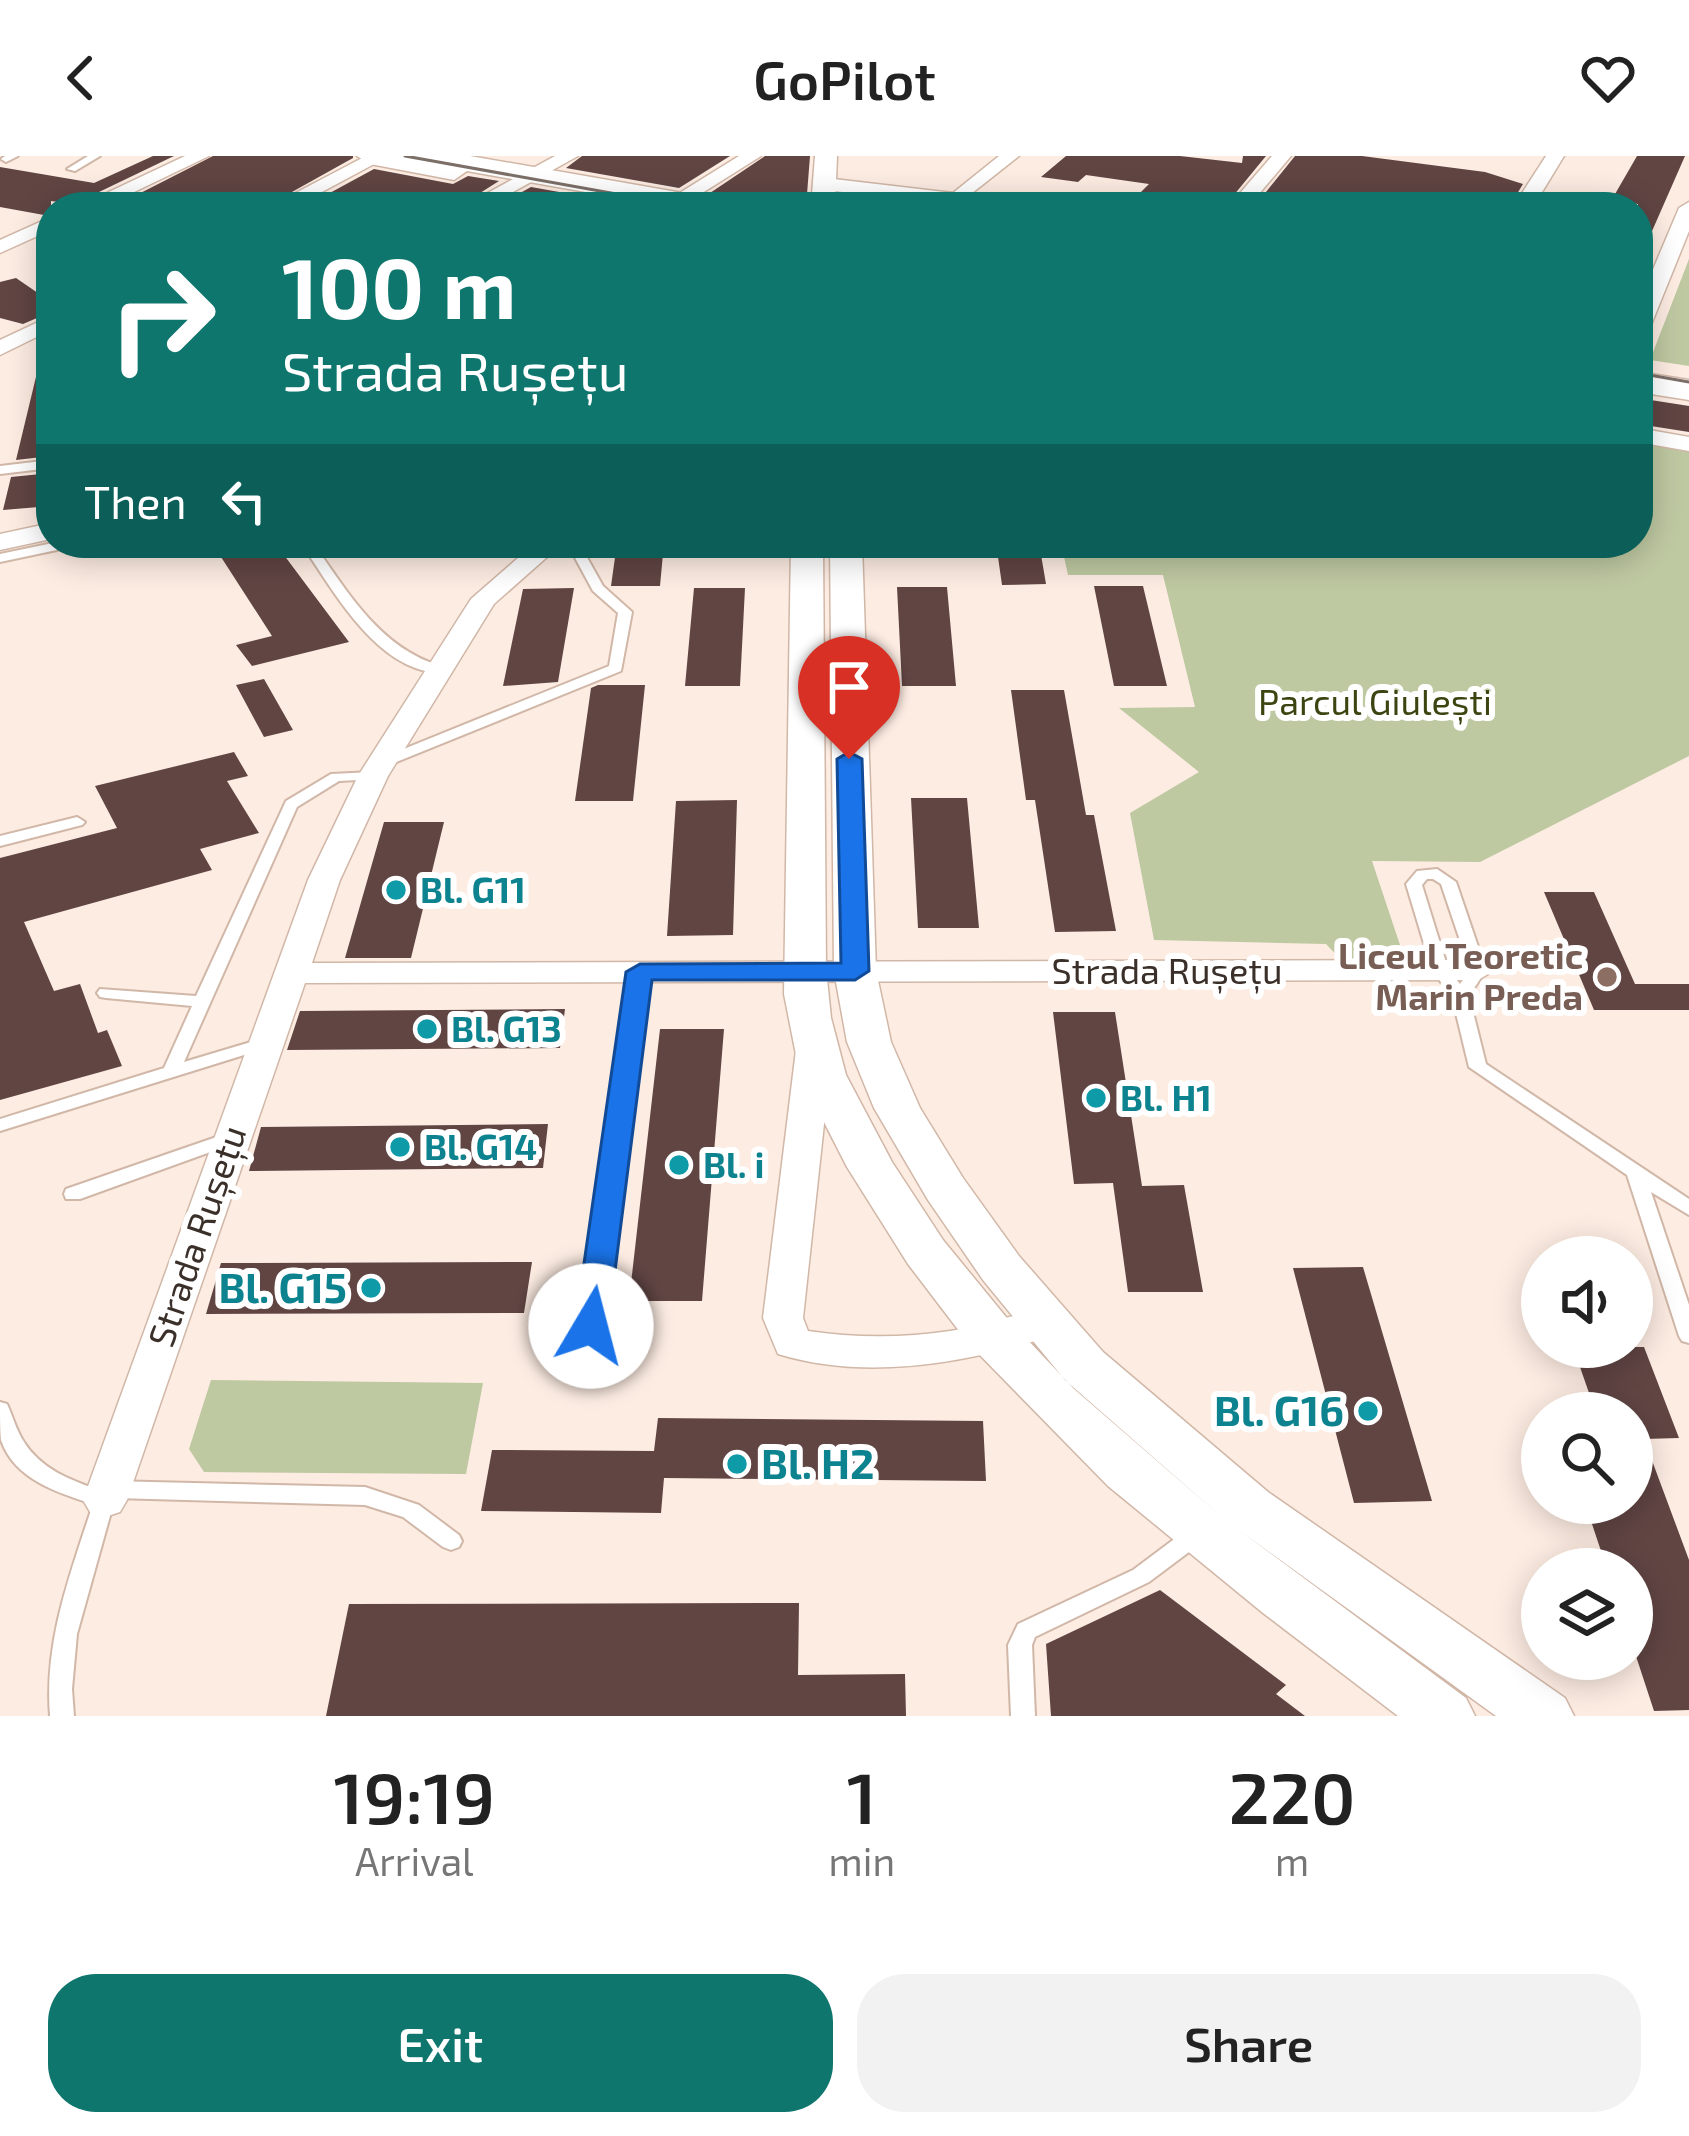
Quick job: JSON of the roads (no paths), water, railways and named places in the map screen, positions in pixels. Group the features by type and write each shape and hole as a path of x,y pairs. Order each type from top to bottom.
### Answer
{"main road":[{"path":"376,156 601,192"},
{"path":"424,156 580,192"},
{"path":"1653,369 1689,375"},
{"path":"1653,384 1689,390"}],"street":[{"path":"120,192 200,156"},
{"path":"308,192 376,156"},
{"path":"501,192 569,156"},
{"path":"691,192 752,156"},
{"path":"824,192 826,156"},
{"path":"966,192 1010,156"},
{"path":"1251,192 1282,156"},
{"path":"1532,192 1555,156"},
{"path":"850,192 888,192"},
{"path":"1653,294 1689,208"},
{"path":"0,247 36,231"},
{"path":"0,348 36,330"},
{"path":"1653,438 1689,444"},
{"path":"0,542 36,534"},
{"name":"Strada Rușețu","path":"107,1495 324,880 378,769 484,599 532,558"},
{"path":"810,558 826,637 855,971 869,1042 896,1108 956,1205 1047,1323 1130,1408 1248,1507 1543,1716"},
{"path":"843,558 826,637 805,972 814,1048 783,1318 792,1345 835,1352 997,1341 1047,1323"},
{"path":"290,973 805,972"},
{"name":"Strada Rușețu","path":"805,972 1459,979"},
{"path":"814,1048 842,1117 892,1204 997,1341 1084,1434 1198,1533 1444,1716"}],"lane":[{"path":"72,169 95,156"},
{"path":"0,470 36,466"},
{"path":"0,558 36,550"},
{"path":"318,558 365,622 415,667 439,670"},
{"path":"170,1074 291,804 336,778 378,769 616,668 625,612 598,588 581,558"},
{"path":"0,841 77,822"},
{"path":"1459,979 1414,884 1424,874 1437,874 1448,882 1459,979 1478,1067 1689,1208"},
{"path":"585,1370 640,972"},
{"path":"106,993 202,1003"},
{"path":"0,1125 265,1043"},
{"path":"73,1194 232,1137"},
{"path":"1635,1171 1689,1336"},
{"path":"0,1410 10,1443 50,1482 107,1495 365,1496 411,1511 451,1541"},
{"path":"62,1716 67,1625 107,1495"},
{"path":"1023,1716 1020,1645 1026,1631 1141,1576 1198,1533"}],"tram line":[{"path":"405,156 605,192"},
{"path":"1653,376 1689,382"}],"place":[{"name":"Bl. G11","path":"396,890"},
{"name":"Liceul Teoretic Marin Preda","path":"1607,977"},
{"name":"Bl. G13","path":"427,1029"},
{"name":"Bl. H1","path":"1096,1098"},
{"name":"Bl. G14","path":"400,1147"},
{"name":"Bl. i","path":"679,1165"},
{"name":"Bl. G15","path":"371,1288"},
{"name":"Bl. G16","path":"1368,1411"},
{"name":"Bl. H2","path":"737,1464"}],"park label":[{"name":"Parcul Giulești","path":"1375,702"}]}
